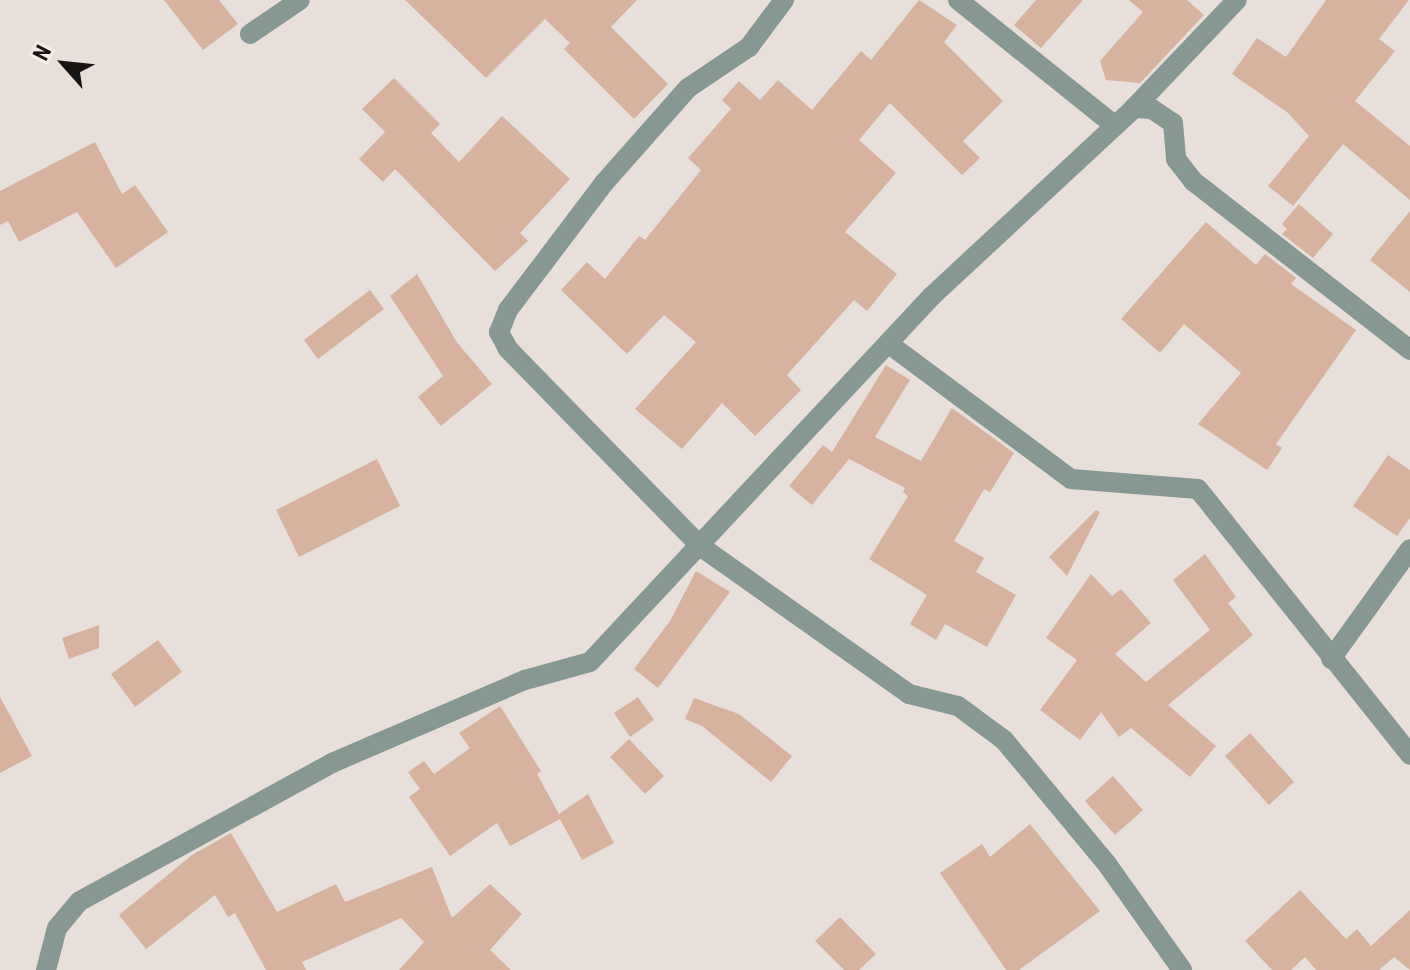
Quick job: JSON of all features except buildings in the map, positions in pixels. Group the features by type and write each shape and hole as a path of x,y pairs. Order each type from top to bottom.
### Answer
{"street":[{"path":"250,34 300,0"},
{"path":"784,0 749,47 688,88 604,183 508,310 499,332 508,349 700,546 909,694 958,706 1004,740 1107,864 1182,970"},
{"path":"958,0 1115,126"},
{"path":"46,970 57,928 80,901 332,763 525,680 590,662 980,247 1134,108 1237,0"},
{"path":"1134,108 1152,109 1173,123 1176,159 1193,181 1410,350"},
{"path":"889,344 1071,479 1198,489 1410,755"},
{"path":"1331,659 1410,549"}]}
